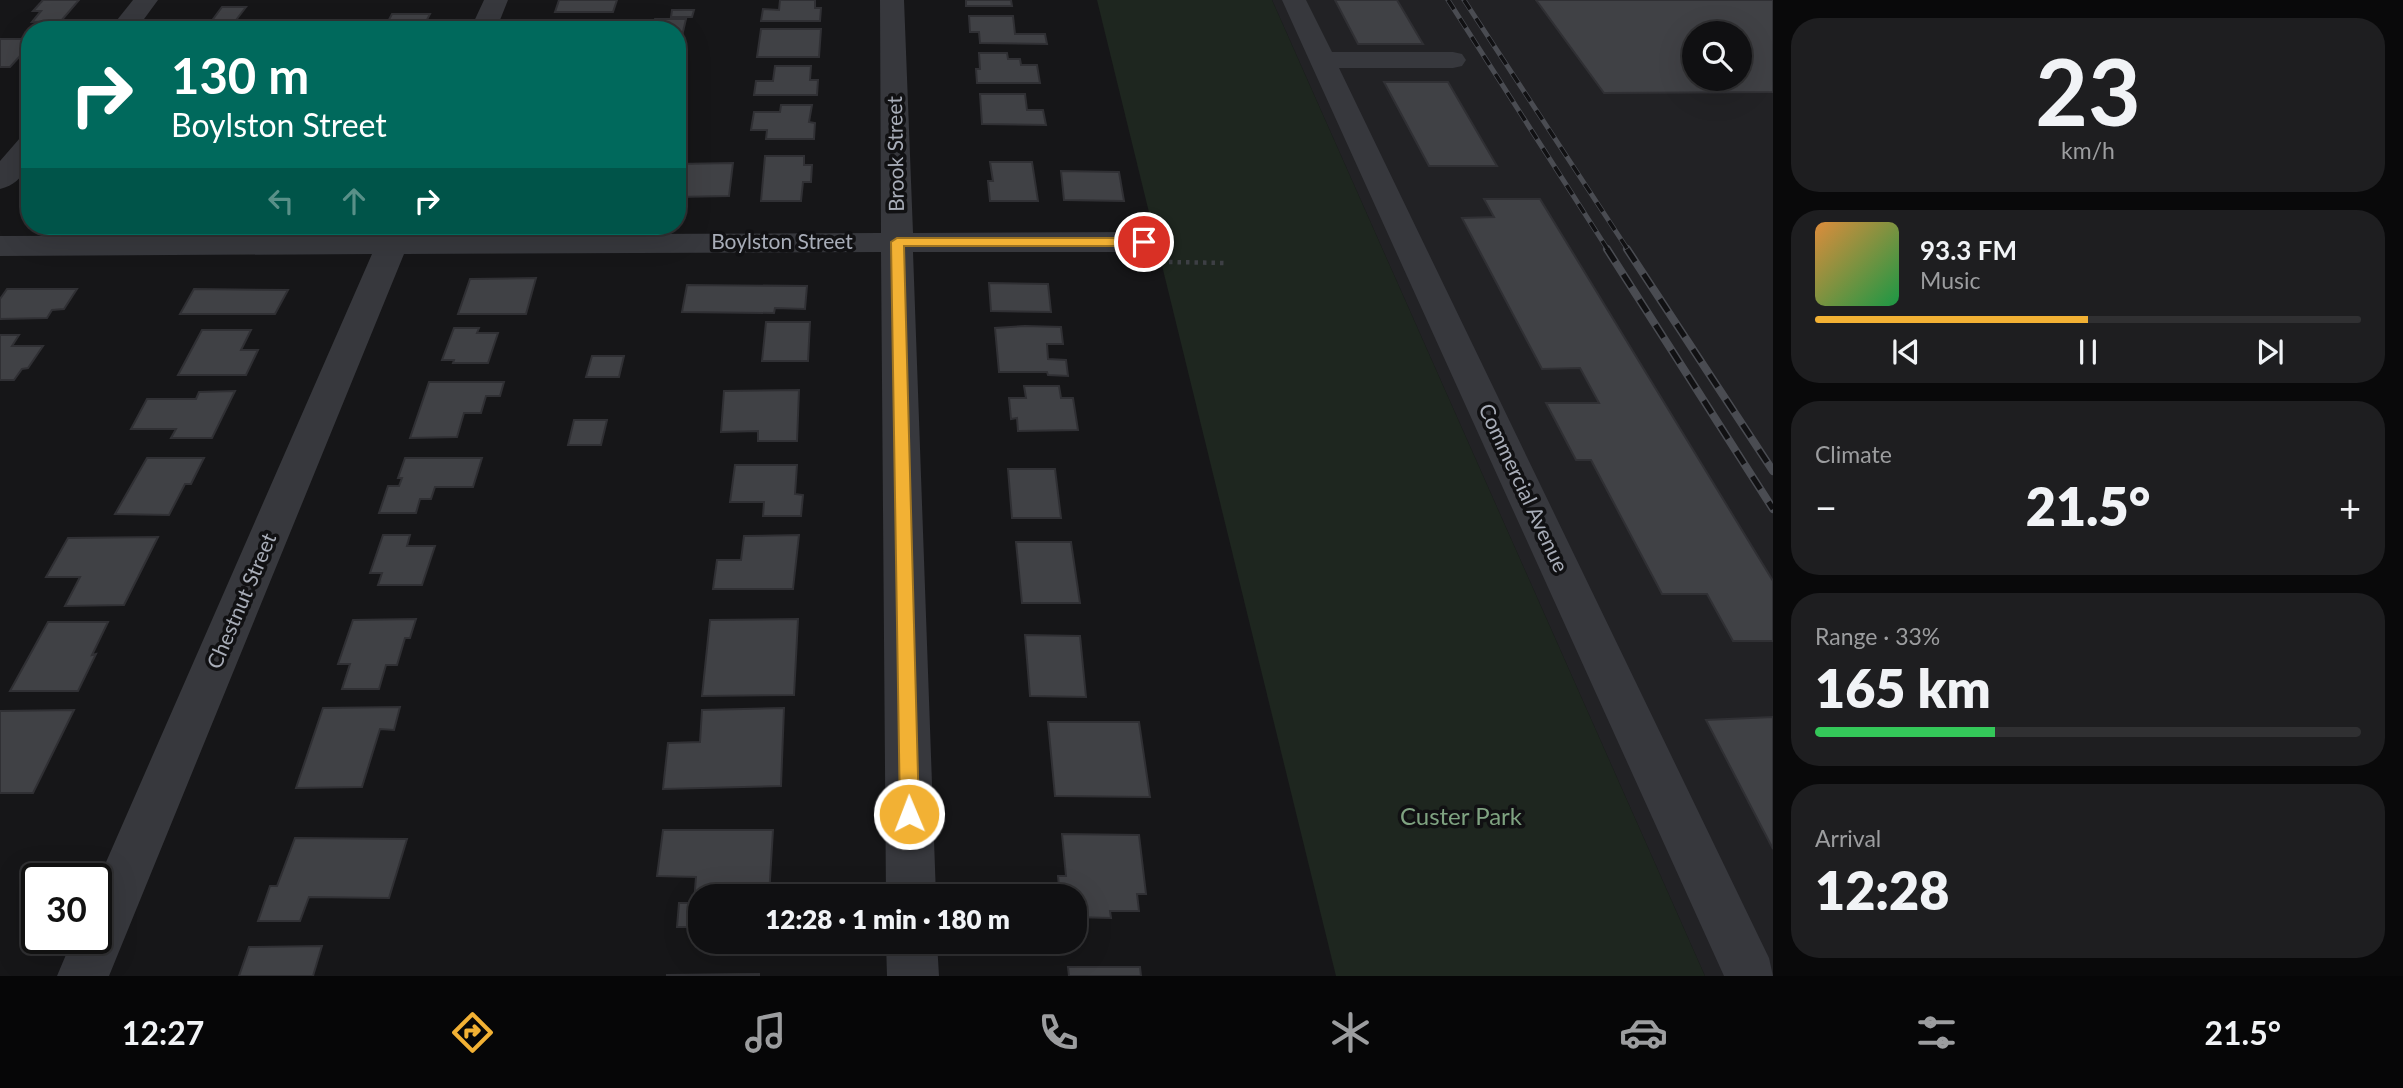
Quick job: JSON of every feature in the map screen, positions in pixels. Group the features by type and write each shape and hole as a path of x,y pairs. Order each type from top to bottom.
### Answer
{"street":[{"path":"129,21 146,0"},
{"path":"487,21 496,0"},
{"name":"Brook Street","path":"892,0 911,884"},
{"name":"Commercial Avenue","path":"1294,0 1751,976"},
{"path":"1322,60 1453,60"},
{"path":"0,180 21,155"},
{"name":"Boylston Street","path":"0,246 397,235 897,242 1144,242"},
{"name":"Chestnut Street","path":"83,976 397,235"},
{"path":"912,954 913,976"}],"path":[{"path":"1144,242 1165,262 1224,262"}],"shaded area":[{"path":"1272,0 1773,0 1773,976 1705,976"}],"green space":[{"name":"Custer Park","path":"1097,0 1272,0 1705,976 1336,976"}],"building":[{"path":"43,0 79,0 61,21 33,21 41,11 33,11"},
{"path":"559,0 617,0 613,12 555,12"},
{"path":"780,0 815,0 815,8 821,8 820,21 761,21 763,9 779,10"},
{"path":"966,0 1011,0 1012,6 966,6"},
{"path":"1335,0 1397,0 1423,44 1358,44"},
{"path":"1536,0 1773,0 1773,92 1604,93"},
{"path":"222,7 246,7 235,21 212,21"},
{"path":"672,10 694,10 692,17 671,17"},
{"path":"392,14 430,14 426,21 388,21"},
{"path":"969,16 1013,16 1015,34 1045,34 1047,44 980,43 979,32 970,32"},
{"path":"655,19 686,19 686,21"},
{"path":"761,29 821,29 819,57 757,57"},
{"path":"0,39 21,39 21,56 10,67 0,67"},
{"path":"979,53 1007,53 1008,59 1020,59 1021,65 1037,65 1040,83 977,83"},
{"path":"775,66 811,66 810,80 818,80 817,95 754,95 756,81 773,81"},
{"path":"1384,82 1448,82 1497,166 1429,166"},
{"path":"980,94 1025,94 1027,110 1043,110 1046,125 982,124"},
{"path":"781,105 812,105 809,122 815,123 814,139 766,139 767,130 751,130 754,112 780,112"},
{"path":"765,156 804,156 804,165 812,165 811,182 803,182 801,201 761,201"},
{"path":"990,162 1032,162 1038,201 990,201 988,181 993,181"},
{"path":"733,163 729,196 686,197 686,164"},
{"path":"1061,171 1119,172 1124,201 1064,200"},
{"path":"1484,199 1540,199 1773,581 1773,641 1733,641 1707,594 1662,594 1591,460 1576,460 1546,403 1599,403 1580,368 1542,369 1462,218 1494,217"},
{"path":"536,278 526,314 458,314 470,279"},
{"path":"989,283 1048,284 1051,312 991,311"},
{"path":"687,285 807,286 805,309 775,308 774,313 682,312"},
{"path":"7,289 77,289 64,309 52,310 47,318 0,319 0,299"},
{"path":"194,289 288,290 275,314 180,314"},
{"path":"766,322 810,322 808,361 762,361"},
{"path":"1061,327 1063,344 1047,344 1048,359 1066,360 1068,376 1048,375 1047,372 999,372 995,328"},
{"path":"454,328 479,328 477,333 498,333 488,363 453,363 454,360 442,360"},
{"path":"202,330 251,330 241,350 258,350 246,375 178,375"},
{"path":"0,335 19,335 12,346 43,346 28,368 22,369 14,380 0,380"},
{"path":"592,356 624,356 619,377 586,377"},
{"path":"429,382 504,382 500,396 486,396 481,413 464,413 457,437 410,438"},
{"path":"1024,386 1059,386 1061,398 1073,398 1078,430 1018,431 1017,418 1011,419 1009,398 1026,398"},
{"path":"799,390 797,441 758,441 758,431 721,432 724,391"},
{"path":"235,391 212,438 171,438 176,429 131,429 147,399 196,399 199,392"},
{"path":"574,420 607,420 601,445 568,445"},
{"path":"147,458 204,458 191,484 185,484 169,515 115,514"},
{"path":"405,458 482,458 473,487 435,487 431,499 420,499 416,513 379,513 388,486 399,486 402,478 398,478"},
{"path":"735,465 797,465 795,494 803,495 801,516 763,516 764,502 730,502"},
{"path":"1008,469 1055,469 1061,518 1012,518"},
{"path":"383,535 410,535 407,546 435,546 422,585 378,585 382,573 370,573"},
{"path":"799,535 793,589 713,589 717,560 741,560 744,536"},
{"path":"158,537 124,605 65,606 80,577 46,577 68,538"},
{"path":"1016,542 1071,542 1080,603 1022,603"},
{"path":"416,619 410,638 405,638 397,665 386,665 379,689 342,689 350,664 338,664 353,620"},
{"path":"798,619 794,695 702,696 710,620"},
{"path":"48,622 108,622 78,691 10,691"},
{"path":"1025,635 1080,636 1086,697 1030,696"},
{"path":"400,707 394,730 380,729 362,787 296,788 323,708"},
{"path":"784,708 781,786 663,789 668,743 700,742 702,710"},
{"path":"74,710 33,793 0,793 0,711"},
{"path":"1773,717 1773,849 1706,720"},
{"path":"1048,722 1139,722 1150,797 1055,796"},
{"path":"663,830 773,830 770,884 695,884 696,877 657,876"},
{"path":"1062,834 1139,835 1146,894 1137,894 1139,911 1110,911 1111,918 1087,917 1087,884 1059,884 1058,876 1066,876"},
{"path":"295,838 407,839 389,898 309,897 300,921 258,921 270,886 277,886"},
{"path":"679,903 688,903 688,927 677,927"},
{"path":"322,946 313,976 239,976 249,947"},
{"path":"1068,967 1140,967 1141,976 1069,976"},
{"path":"667,975 759,976 667,976"}],"railway":[{"path":"1448,0 1608,250"},
{"path":"1464,0 1628,250"},
{"path":"1607,249 1773,509"},
{"path":"1627,249 1773,471"}],"route":[{"path":"909,814 897,242 1144,242"}]}
